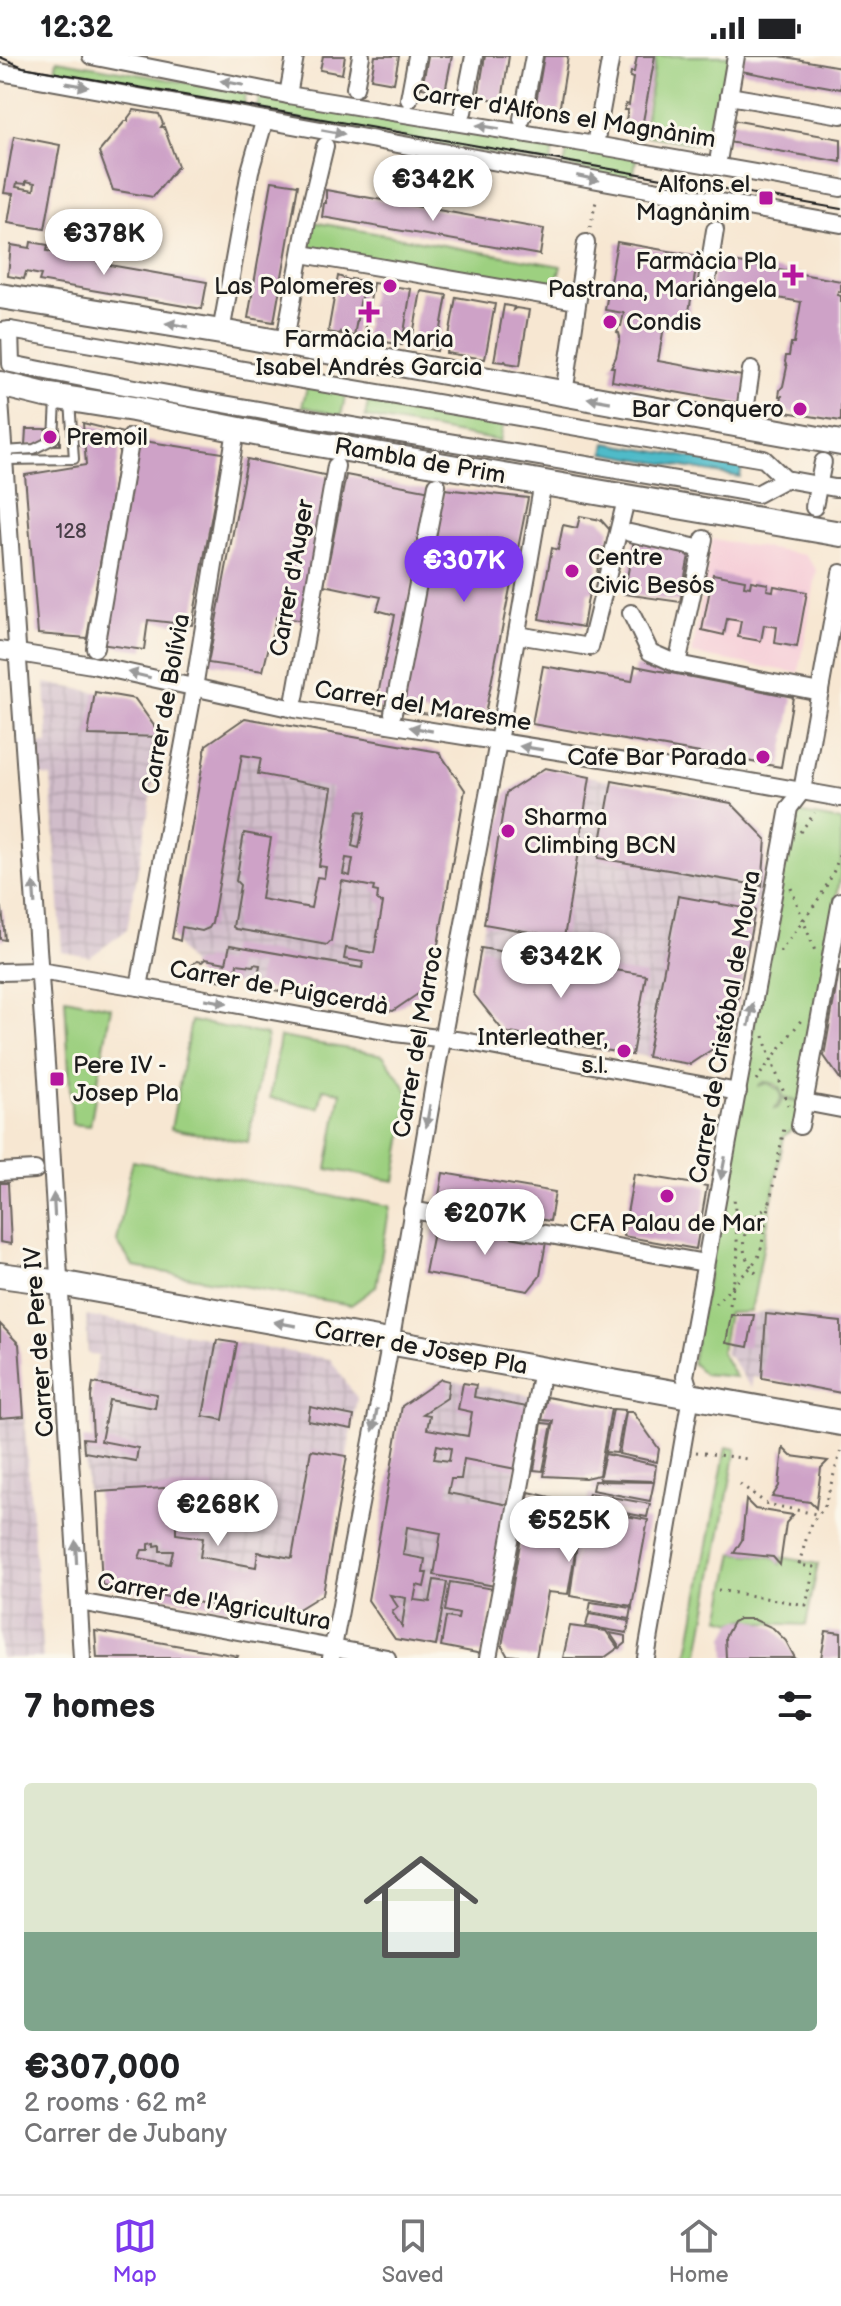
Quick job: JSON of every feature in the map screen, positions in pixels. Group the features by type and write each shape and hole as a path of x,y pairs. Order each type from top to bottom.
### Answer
{"main road":[{"path":"0,296 221,332 841,443"},
{"name":"Rambla de Prim","path":"8,383 62,398 841,534"},
{"name":"Carrer de Josep Pla","path":"0,1275 841,1423"}],"street":[{"name":"Carrer d'Alfons el Magnànim","path":"91,56 288,95 841,188"},
{"path":"288,95 295,56"},
{"path":"355,88 361,56"},
{"path":"409,99 417,56"},
{"path":"463,112 474,56"},
{"path":"522,119 534,56"},
{"path":"595,145 611,56"},
{"path":"719,156 736,56"},
{"path":"0,72 841,224"},
{"path":"729,96 841,115"},
{"path":"221,332 250,171 262,129"},
{"path":"284,345 325,146"},
{"path":"706,287 715,230"},
{"path":"564,394 586,243"},
{"path":"302,254 577,301"},
{"path":"12,328 764,459 785,479 834,489"},
{"name":"Rambla de Prim","path":"8,383 4,366 12,328"},
{"name":"Rambla de Prim","path":"12,328 11,364 53,373 757,494 785,479"},
{"path":"743,425 751,370"},
{"name":"Carrer de Pere IV","path":"0,401 82,1658"},
{"name":"Carrer de Bolívia","path":"139,987 194,688 235,436 239,430"},
{"path":"95,648 131,437"},
{"path":"823,462 834,489"},
{"name":"Carrer d'Auger","path":"295,698 336,466"},
{"name":"Carrer del Marroc","path":"332,1653 543,482"},
{"path":"393,713 437,485"},
{"path":"814,507 834,489"},
{"path":"517,635 590,647 625,504"},
{"path":"630,533 703,544 677,664"},
{"name":"Carrer de Cristóbal de Moura","path":"646,1658 691,1396 685,1376 705,1263 744,1091 789,808 802,791 841,573"},
{"path":"631,613 650,652 677,664 820,692"},
{"name":"Carrer del Maresme","path":"0,650 92,665 294,709 841,798"},
{"path":"800,1126 841,901"},
{"name":"Carrer de Puigcerdà","path":"0,972 39,971 744,1091"},
{"path":"804,1102 841,1109"},
{"path":"0,1172 35,1170"},
{"path":"412,1210 705,1263"},
{"path":"488,1658 542,1370"},
{"name":"Carrer de l'Agricultura","path":"79,1602 332,1653 387,1658"}],"lane":[{"path":"5,455 34,449 54,439 62,398"},
{"path":"5,455 74,459 62,398"}],"path":[{"path":"586,243 597,197"},
{"path":"794,840 815,813"},
{"path":"779,954 826,884 841,847"},
{"path":"788,882 817,957"},
{"path":"744,1091 806,1014"},
{"path":"711,1309 760,1254 788,1105 764,1033"},
{"path":"730,1305 738,1254 734,1191"},
{"path":"756,1273 743,1249 745,1232 755,1216 769,1205"},
{"path":"718,1590 806,1605 814,1567 799,1565 811,1523 824,1508 841,1450"},
{"path":"695,1451 748,1459"},
{"path":"740,1484 767,1504 818,1515"}],"shaded area":[{"path":"712,539 805,555 817,570 799,673 692,654"},
{"path":"45,683 135,699 162,737 127,930 90,957 62,952 51,777 38,775 37,744 48,744"},
{"path":"207,745 439,752 466,790 431,985 393,1011 199,977 172,938"},
{"path":"545,768 731,803 766,839 762,886 731,1037 690,1064 504,1032 473,993 506,793"},
{"path":"768,1310 841,1322 841,1393 753,1377 751,1388 726,1355 731,1315 754,1315"},
{"path":"86,1316 330,1359 357,1398 323,1594 284,1618 102,1585 97,1492 87,1491 83,1438 93,1439 91,1397 98,1356 88,1354"},
{"path":"441,1379 530,1395 482,1654 395,1639 368,1600 402,1406"},
{"path":"24,1416 43,1658 0,1658 0,1418"}],"green space":[{"path":"656,56 733,56 717,148 643,135"},
{"path":"57,60 246,93 243,109 54,77"},
{"path":"260,95 553,146 551,164 256,112"},
{"path":"568,148 637,156 632,182 564,165"},
{"path":"307,221 561,266 555,290 303,246"},
{"path":"308,384 346,393 341,416 302,406"},
{"path":"369,398 504,421 500,441 365,417"},
{"path":"793,812 841,821 841,873 801,1101 783,1098 779,1088 771,1083 764,1082 757,1086 768,1083 779,1090 781,1098 775,1109 783,1099 801,1103 796,1127 784,1136 751,1312 728,1313 721,1352 736,1377 704,1374 692,1363"},
{"path":"65,998 111,1007 90,1126 72,1124"},
{"path":"191,1021 267,1035 248,1142 171,1129"},
{"path":"280,1037 383,1055 410,1094 395,1181 327,1169 341,1092 323,1089 319,1108 270,1098"},
{"path":"132,1161 390,1206 376,1287 351,1305 134,1267 117,1242"},
{"path":"726,1447 736,1449 698,1658 687,1658"},
{"path":"734,1553 773,1557 780,1564 781,1557 818,1564 806,1625 763,1623 746,1618 733,1622 720,1618"}],"water":[{"path":"606,443 742,466 740,477 604,453"}],"building":[{"path":"323,56 345,56 342,74 320,70"},
{"path":"375,56 399,56 394,83 371,79"},
{"path":"428,56 452,56 445,92 422,88"},
{"path":"485,56 509,56 502,101 478,97"},
{"path":"544,56 568,56 559,112 535,108"},
{"path":"637,56 655,56 642,127 625,124 628,110 624,110 626,104 629,105 633,78 630,77"},
{"path":"744,56 780,56 841,67 841,89 741,71"},
{"path":"134,110 159,114 163,124 161,127 164,127 178,166 153,197 113,190 99,152 128,121"},
{"path":"732,120 841,139 841,162 728,142"},
{"path":"14,136 60,145 45,229 8,223 13,194 4,193","holes":["26,181 35,183 34,190 16,187 17,183 26,184"]},
{"path":"272,181 298,185 274,322 248,318"},
{"path":"326,190 544,229 540,255 322,217"},
{"path":"31,242 48,245 47,251 99,260 98,263 207,282 202,309 39,281 41,275 26,272 24,279 8,276 11,245 30,248"},
{"path":"617,242 698,256 687,324 665,321 658,361 748,377 743,404 612,381 614,367 611,367 620,337 617,332 624,313 605,310"},
{"path":"716,259 841,281 841,292 838,291 837,295 841,296 841,421 779,411 786,356 789,356 791,343 794,343 801,302 711,286"},
{"path":"338,276 351,281 364,281 354,336 328,332"},
{"path":"373,283 411,289 402,345 364,338"},
{"path":"421,291 447,295 437,351 411,346"},
{"path":"456,297 495,304 485,359 446,353"},
{"path":"504,305 514,307 513,310 529,310 520,365 494,361"},
{"path":"83,423 123,433 87,638 38,634 25,475 86,465"},
{"path":"26,429 60,429 60,445 25,445"},
{"path":"137,440 223,453 192,625 148,620 144,650 99,644"},
{"path":"247,459 329,476 305,621 276,617 263,671 208,663"},
{"path":"346,475 431,491 388,710 375,708 395,615 377,610 381,597 324,585"},
{"path":"444,489 528,498 484,719 401,711"},
{"name":"Centre Civic Besós","path":"580,516 601,520 610,530 607,548 600,548 595,591 589,592 583,627 539,619 552,548 558,550 563,525 577,528"},
{"path":"634,540 690,550 680,602 624,594"},
{"path":"713,574 745,580 744,586 750,587 751,581 768,584 767,590 773,591 774,586 807,592 797,647 775,643 777,627 764,625 761,641 738,637 741,621 727,619 724,635 702,630"},
{"path":"543,666 632,681 635,666 793,697 781,767 532,724"},
{"path":"95,692 135,699 162,737 88,735"},
{"path":"245,718 439,752 465,790 431,985 393,1011 256,987 260,965 237,964 234,983 198,976 191,966 205,959 226,963 230,945 362,968 363,962 344,959 346,948 374,953 383,903 377,901 378,892 373,891 374,887 342,881 331,941 327,945 233,927 244,833 271,838 261,899 311,908 317,877 324,878 326,867 319,866 332,788 258,774 261,758 242,755 212,923 202,931 182,927 180,941 172,938 206,745","holes":["358,811 366,812 359,848 352,846","346,858 353,859 350,876 343,874"]},
{"path":"545,768 590,777 564,938 484,924 506,793"},
{"path":"612,781 731,803 766,839 762,886 598,858"},
{"path":"678,896 755,910 731,1037 690,1064 647,1057"},
{"path":"2,908 5,940 0,939"},
{"path":"481,948 646,975 632,1055 504,1032 473,993"},
{"path":"841,971 841,1080 824,1056"},
{"path":"443,1173 555,1192 550,1221 438,1201"},
{"path":"634,1174 707,1186 696,1249 623,1236"},
{"path":"0,1183 8,1183 11,1244 0,1242"},
{"path":"435,1222 546,1242 540,1276 528,1291 425,1273"},
{"path":"766,1314 841,1322 841,1393 762,1378"},
{"path":"731,1315 754,1315 748,1347 726,1343"},
{"path":"0,1324 19,1344 24,1416 0,1418"},
{"path":"217,1340 237,1343 223,1420 203,1416"},
{"path":"441,1379 449,1381 447,1398 423,1414 430,1415 427,1429 468,1436 472,1412 458,1409 463,1383 476,1385 474,1397 527,1407 516,1469 464,1459 461,1479 451,1479 448,1493 509,1505 495,1586 434,1575 441,1533 407,1527 403,1555 425,1559 423,1573 427,1573 424,1587 417,1585 414,1600 430,1602 434,1580 447,1582 436,1646 395,1639 368,1600 402,1406","holes":["437,1445 451,1448 449,1461 434,1459","390,1595 406,1598 402,1627 392,1612 398,1607"]},
{"path":"93,1383 157,1394 155,1408 109,1400 101,1441 138,1448 136,1461 84,1452 83,1438 93,1439"},
{"path":"547,1397 611,1409 599,1475 585,1478 544,1476 554,1421 542,1420"},
{"path":"310,1407 354,1416 352,1429 308,1421"},
{"path":"613,1409 625,1410 617,1453 605,1452"},
{"path":"626,1412 633,1412 659,1449 657,1462 619,1454"},
{"path":"542,1423 552,1424 543,1471 534,1470"},
{"path":"783,1448 791,1456 828,1461 821,1468 816,1508 810,1502 772,1497 779,1486"},
{"path":"311,1450 347,1456 323,1594 284,1618 102,1585 97,1492 215,1485 210,1507 176,1506 176,1534 203,1538 200,1557 256,1567 258,1552 292,1558","holes":["155,1543 155,1546 160,1545 160,1551 173,1551 170,1564 139,1558 142,1550 149,1550 149,1544"]},
{"path":"605,1454 656,1465 654,1481 599,1479"},
{"path":"594,1481 654,1482 650,1501 592,1490"},
{"path":"529,1492 583,1505 580,1522 584,1508 648,1520 632,1606 570,1596 578,1536 568,1594 548,1592 536,1658 507,1655 502,1646"},
{"path":"589,1493 650,1504 647,1517 586,1506"},
{"path":"746,1500 755,1509 793,1515 786,1523 780,1565 773,1557 734,1553 742,1540"},
{"path":"450,1582 494,1589 482,1654 441,1646 446,1617 458,1619 459,1614 445,1611"},
{"path":"591,1602 632,1608 630,1619 589,1612"},
{"path":"589,1614 629,1621 627,1633 586,1626"},
{"path":"753,1619 773,1628 786,1641 795,1658 726,1658 725,1637 733,1622"},
{"path":"570,1626 606,1631 618,1648 604,1658 563,1658"},
{"path":"95,1631 238,1656 97,1658"},
{"path":"826,1631 841,1633 841,1658 821,1658"},
{"path":"610,1633 626,1636 626,1643 620,1648"}],"tram line":[{"path":"0,57 23,67 841,209"}],"place":[{"name":"Alfons el Magnànim","path":"766,198"},
{"name":"Farmàcia Pla Pastrana, Mariàngela","path":"793,275"},
{"name":"Las Palomeres","path":"390,286"},
{"name":"Farmàcia Maria Isabel Andrés Garcia","path":"369,312"},
{"name":"Condis","path":"610,322"},
{"name":"Bar Conquero","path":"800,409"},
{"name":"Premoil","path":"50,437"},
{"name":"Centre Civic Besós","path":"572,571"},
{"name":"Cafe Bar Parada","path":"763,757"},
{"name":"Sharma Climbing BCN","path":"508,831"},
{"name":"Interleather, s.l.","path":"624,1051"},
{"name":"Pere IV - Josep Pla","path":"57,1079"},
{"name":"CFA Palau de Mar","path":"667,1196"}]}
